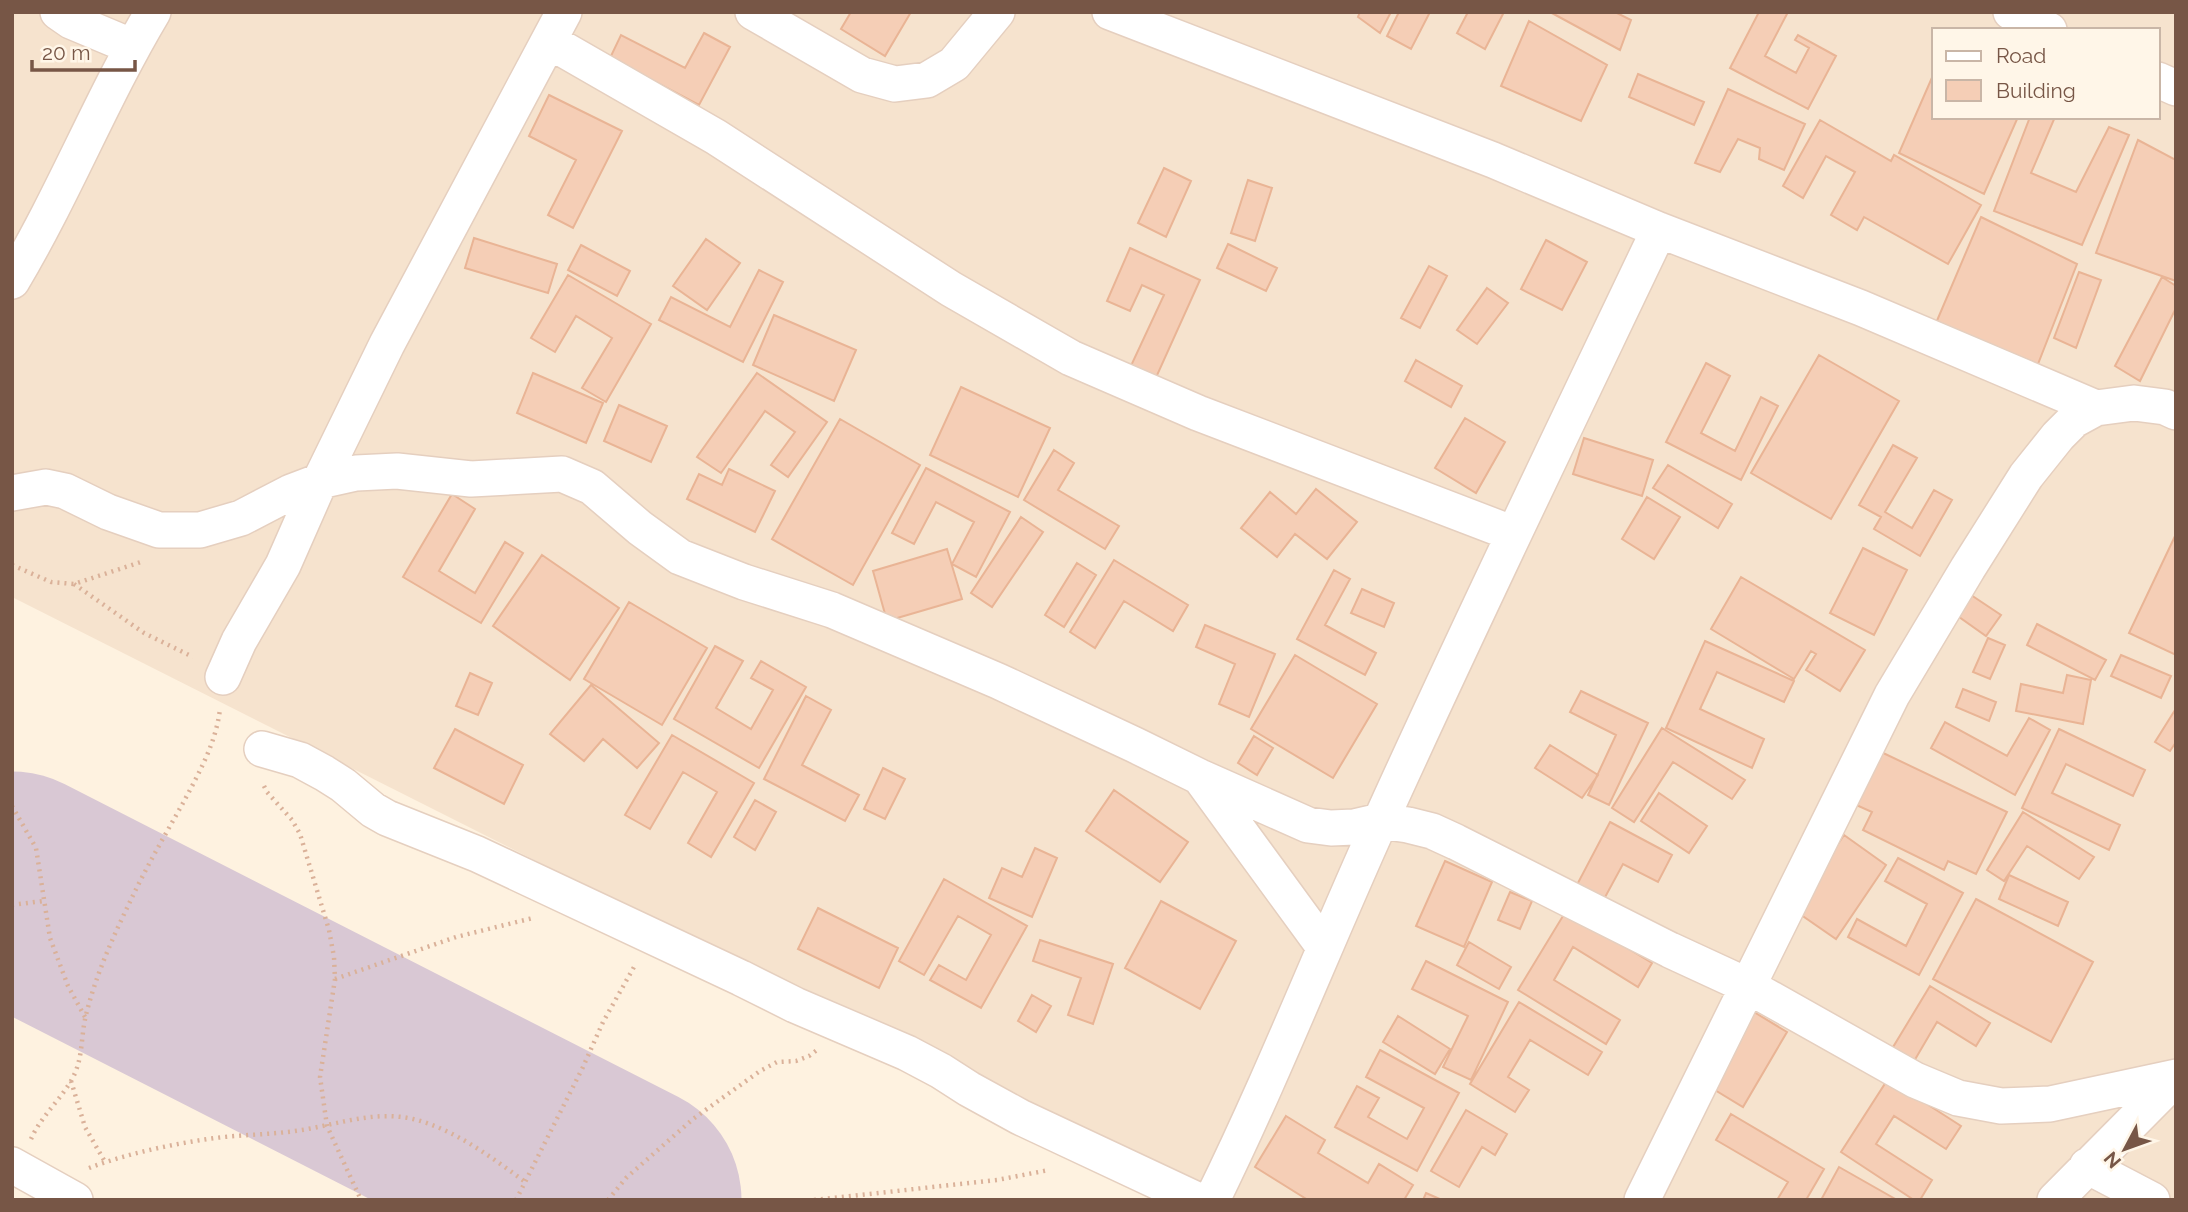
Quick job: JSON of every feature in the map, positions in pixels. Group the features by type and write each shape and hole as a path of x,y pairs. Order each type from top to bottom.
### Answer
{"street":[{"path":"58,12 71,21 133,47"},
{"path":"12,281 28,255 153,12"},
{"path":"752,12 862,75 895,84 928,80 954,64 997,12"},
{"path":"1110,12 1457,145 1660,230 1861,308 2096,408"},
{"path":"2011,12 2045,28"},
{"path":"223,677 239,641 283,565 320,481 387,344 556,27 716,137 951,289 1071,358 1198,413 1514,534"},
{"path":"2160,81 2176,88"},
{"path":"1212,1200 1249,1125 1380,821 1660,230"},
{"path":"1642,1200 1892,695 2026,476 2074,420 2096,408 2134,404 2172,406"},
{"path":"12,493 46,487 65,491 107,512 159,530 200,530 241,518 291,492 320,481 356,473 397,471 471,479 562,474 592,487 640,528 680,557 744,582 832,610 1023,693 1308,825 1354,827 1380,821 1432,831 1748,986 1903,1074 1958,1098 2001,1105 2050,1104 2176,1078"},
{"path":"262,749 300,760 324,773 387,818 477,854 575,898 795,1005 941,1070 1020,1117 1197,1200"},
{"path":"1200,777 1324,947"},
{"path":"2055,1200 2176,1078"},
{"path":"2087,1166 2152,1200"},
{"path":"16,1167 70,1197"}],"path":[{"path":"12,565 51,582 74,584 146,560"},
{"path":"16,1167 38,1122 71,1081 81,1054 85,1018 102,966 128,905 200,771 214,738 220,714 223,677 218,671 144,634 74,584"},
{"path":"262,749 262,779 267,792 292,820 300,834 329,930 335,979 320,1077 327,1126 361,1200"},
{"path":"12,806 36,848 50,938 68,986 85,1018"},
{"path":"335,979 456,937 543,916 575,898"},
{"path":"12,905 43,901"},
{"path":"516,1200 603,1022 645,948 645,932"},
{"path":"608,1200 626,1178 693,1119 760,1071 777,1062 796,1061 809,1056 842,1025"},
{"path":"71,1081 85,1127 105,1161"},
{"path":"70,1197 75,1180 87,1168 105,1161 208,1139 288,1132 381,1116 413,1119 445,1131 524,1181"},
{"path":"814,1200 1039,1173 1060,1166 1087,1149"}],"shaded area":[{"path":"12,12 2176,12 2176,1200 1209,1200 12,597"}],"building":[{"path":"851,12 911,12 885,56 841,29"},
{"path":"1360,12 1391,12 1380,33 1358,17"},
{"path":"1399,12 1430,12 1411,49 1387,36"},
{"path":"1468,12 1504,12 1485,49 1457,33"},
{"path":"1550,12 1615,12 1631,20 1620,50"},
{"path":"1759,12 1788,12 1765,56 1796,73 1809,48 1795,40 1798,35 1836,56 1808,109 1730,68"},
{"path":"1529,21 1607,65 1581,121 1501,86"},
{"path":"704,33 730,47 699,105 610,58 621,35 685,68"},
{"path":"1638,74 1704,102 1694,125 1629,97"},
{"path":"1932,78 1932,119 2017,119 1984,194 1899,153"},
{"path":"1728,89 1805,124 1784,170 1759,159 1760,148 1738,139 1720,172 1695,163"},
{"path":"549,95 622,131 573,228 548,215 576,160 529,136"},
{"path":"2029,119 2054,119 2031,173 2076,192 2109,127 2129,135 2082,245 1994,211"},
{"path":"1820,120 1891,161 1894,155 1981,205 1948,264 1864,217 1857,230 1831,215 1855,172 1826,156 1803,198 1783,186"},
{"path":"2138,140 2176,160 2176,281 2096,253"},
{"path":"1164,168 1191,181 1166,237 1138,223"},
{"path":"1248,180 1272,188 1255,241 1231,233"},
{"path":"1981,217 2077,264 2038,364 1936,323"},
{"path":"474,238 557,264 548,293 465,268"},
{"path":"706,239 740,263 707,310 673,286"},
{"path":"1546,240 1587,262 1562,310 1521,289"},
{"path":"1228,244 1277,268 1266,291 1217,268"},
{"path":"581,245 630,271 617,296 568,270"},
{"path":"1130,248 1200,280 1154,382 1129,370 1164,295 1142,285 1130,311 1107,301"},
{"path":"1429,266 1447,276 1420,328 1401,318"},
{"path":"759,270 783,282 743,362 659,320 671,297 730,327"},
{"path":"2079,272 2101,280 2076,348 2054,338"},
{"path":"568,275 651,324 606,402 582,388 612,338 576,316 555,352 531,338"},
{"path":"2162,277 2176,286 2176,308 2140,381 2115,366"},
{"path":"1487,288 1508,303 1477,344 1457,330"},
{"path":"774,315 856,350 834,401 753,365"},
{"path":"1819,355 1899,401 1831,519 1751,473"},
{"path":"1416,360 1462,386 1451,407 1405,381"},
{"path":"1706,363 1730,376 1701,433 1735,451 1761,397 1778,406 1741,480 1666,442"},
{"path":"533,373 603,403 586,443 517,413"},
{"path":"757,373 827,422 788,477 771,465 795,432 765,411 721,473 697,457"},
{"path":"961,387 1050,428 1018,497 930,455"},
{"path":"619,405 667,426 651,462 604,441"},
{"path":"1465,418 1505,442 1476,493 1435,468"},
{"path":"840,419 920,465 853,585 772,539"},
{"path":"1584,438 1653,460 1642,496 1573,474"},
{"path":"1893,445 1917,458 1885,512 1912,528 1934,490 1952,500 1920,556 1874,529 1881,517 1859,505"},
{"path":"1054,450 1074,463 1058,490 1119,526 1105,549 1024,500"},
{"path":"1668,465 1732,504 1718,528 1653,488"},
{"path":"926,468 1010,512 976,577 952,564 974,522 936,502 914,544 892,533"},
{"path":"729,469 775,491 755,532 687,499 699,474 722,485"},
{"path":"1316,489 1357,522 1327,559 1295,534 1277,557 1241,528 1270,492 1296,514"},
{"path":"452,494 475,509 439,571 475,593 505,542 523,553 481,623 403,577"},
{"path":"1647,497 1680,517 1654,559 1622,539"},
{"path":"1021,517 1043,532 992,607 971,593"},
{"path":"2176,534 2176,655 2129,633"},
{"path":"1863,548 1907,570 1874,635 1830,613"},
{"path":"947,549 962,599 887,621 873,571"},
{"path":"542,555 619,608 570,680 493,626"},
{"path":"1114,560 1188,605 1173,631 1124,601 1095,648 1070,632"},
{"path":"1077,563 1096,575 1064,627 1045,615"},
{"path":"1334,570 1350,579 1325,625 1376,653 1365,675 1297,639"},
{"path":"1741,577 1865,650 1840,691 1806,670 1816,654 1811,651 1794,679 1711,629"},
{"path":"1959,587 2001,615 1986,636 1945,607"},
{"path":"1362,589 1394,603 1384,627 1351,613"},
{"path":"629,602 707,648 662,725 584,679"},
{"path":"2037,624 2106,660 2095,680 2027,645"},
{"path":"1205,625 1275,654 1249,717 1219,704 1235,664 1196,647"},
{"path":"1988,638 2005,645 1990,679 1973,672"},
{"path":"1705,641 1794,681 1784,702 1717,672 1700,709 1764,739 1752,768 1666,728"},
{"path":"715,646 743,661 716,708 751,729 773,690 751,678 761,661 806,687 759,768 674,719"},
{"path":"1295,655 1377,704 1333,778 1251,729"},
{"path":"2121,655 2171,676 2161,698 2111,676"},
{"path":"470,673 492,683 478,715 456,706"},
{"path":"2067,675 2091,680 2083,724 2016,711 2021,684 2063,693"},
{"path":"591,685 659,743 637,768 603,739 584,761 550,734"},
{"path":"1963,689 1996,702 1989,721 1956,707"},
{"path":"1581,691 1648,723 1609,805 1588,795 1616,735 1570,712"},
{"path":"806,696 831,710 802,765 859,795 845,821 764,779"},
{"path":"2175,710 2176,742 2170,751 2155,742"},
{"path":"2029,718 2050,730 2015,795 1931,748 1945,722 2007,756"},
{"path":"1662,728 1745,780 1732,799 1673,762 1634,822 1612,808"},
{"path":"455,729 523,765 504,804 434,768"},
{"path":"2059,729 2145,770 2133,796 2066,764 2052,793 2120,825 2109,850 2022,808"},
{"path":"672,735 754,783 711,857 688,843 717,792 683,772 650,829 625,815"},
{"path":"1254,736 1273,748 1257,775 1238,763"},
{"path":"1550,745 1598,775 1582,798 1535,768"},
{"path":"1879,751 2007,812 1976,874 1948,861 1944,870 1863,830 1872,812 1854,804"},
{"path":"883,768 905,779 885,819 864,809"},
{"path":"1114,790 1188,842 1160,882 1086,831"},
{"path":"1659,793 1707,826 1689,853 1641,821"},
{"path":"755,800 776,812 755,850 734,837"},
{"path":"2023,812 2094,857 2079,879 2027,846 2004,881 1987,870"},
{"path":"1610,822 1672,855 1658,882 1623,864 1597,912 1570,898"},
{"path":"1844,835 1886,865 1836,939 1794,910"},
{"path":"1035,848 1057,858 1032,917 989,898 1002,868 1022,877"},
{"path":"1898,858 1963,893 1919,975 1848,937 1857,919 1906,946 1927,904 1885,881"},
{"path":"1445,861 1492,882 1464,947 1416,926"},
{"path":"2009,875 2068,902 2058,926 1999,899"},
{"path":"944,879 1027,926 981,1008 930,980 939,965 966,980 991,935 958,916 924,975 899,961"},
{"path":"1510,892 1532,901 1520,929 1498,920"},
{"path":"1976,899 2093,962 2051,1042 1933,979"},
{"path":"1161,901 1236,941 1200,1009 1125,968"},
{"path":"818,908 898,948 879,988 798,949"},
{"path":"1566,911 1652,963 1638,987 1573,947 1554,980 1620,1020 1606,1044 1518,990"},
{"path":"1040,940 1113,964 1093,1024 1068,1015 1081,978 1033,961"},
{"path":"1469,942 1511,967 1499,989 1457,965"},
{"path":"1426,961 1508,1002 1471,1080 1443,1067 1468,1016 1412,989"},
{"path":"1930,986 1990,1023 1976,1046 1937,1022 1906,1075 1884,1062"},
{"path":"1032,995 1051,1006 1036,1032 1018,1021"},
{"path":"1519,1002 1602,1052 1588,1075 1530,1040 1508,1077 1529,1090 1515,1112 1470,1084"},
{"path":"1749,1009 1787,1032 1743,1107 1705,1084"},
{"path":"1398,1016 1450,1049 1435,1074 1383,1042"},
{"path":"1380,1050 1459,1093 1417,1171 1335,1127 1357,1086 1379,1098 1368,1117 1407,1139 1424,1108 1366,1077"},
{"path":"1888,1079 1961,1126 1946,1149 1894,1116 1876,1144 1932,1180 1920,1200 1914,1200 1841,1152"},
{"path":"1466,1110 1507,1134 1495,1155 1482,1147 1459,1187 1431,1171"},
{"path":"1731,1114 1824,1169 1806,1200 1777,1200 1788,1182 1716,1140"},
{"path":"1286,1116 1325,1140 1318,1153 1368,1183 1379,1164 1413,1185 1404,1200 1308,1200 1255,1167"},
{"path":"1839,1167 1897,1200 1821,1200"},
{"path":"1426,1193 1442,1200 1423,1200"}],"runway":[{"path":"12,887 626,1200"}]}
